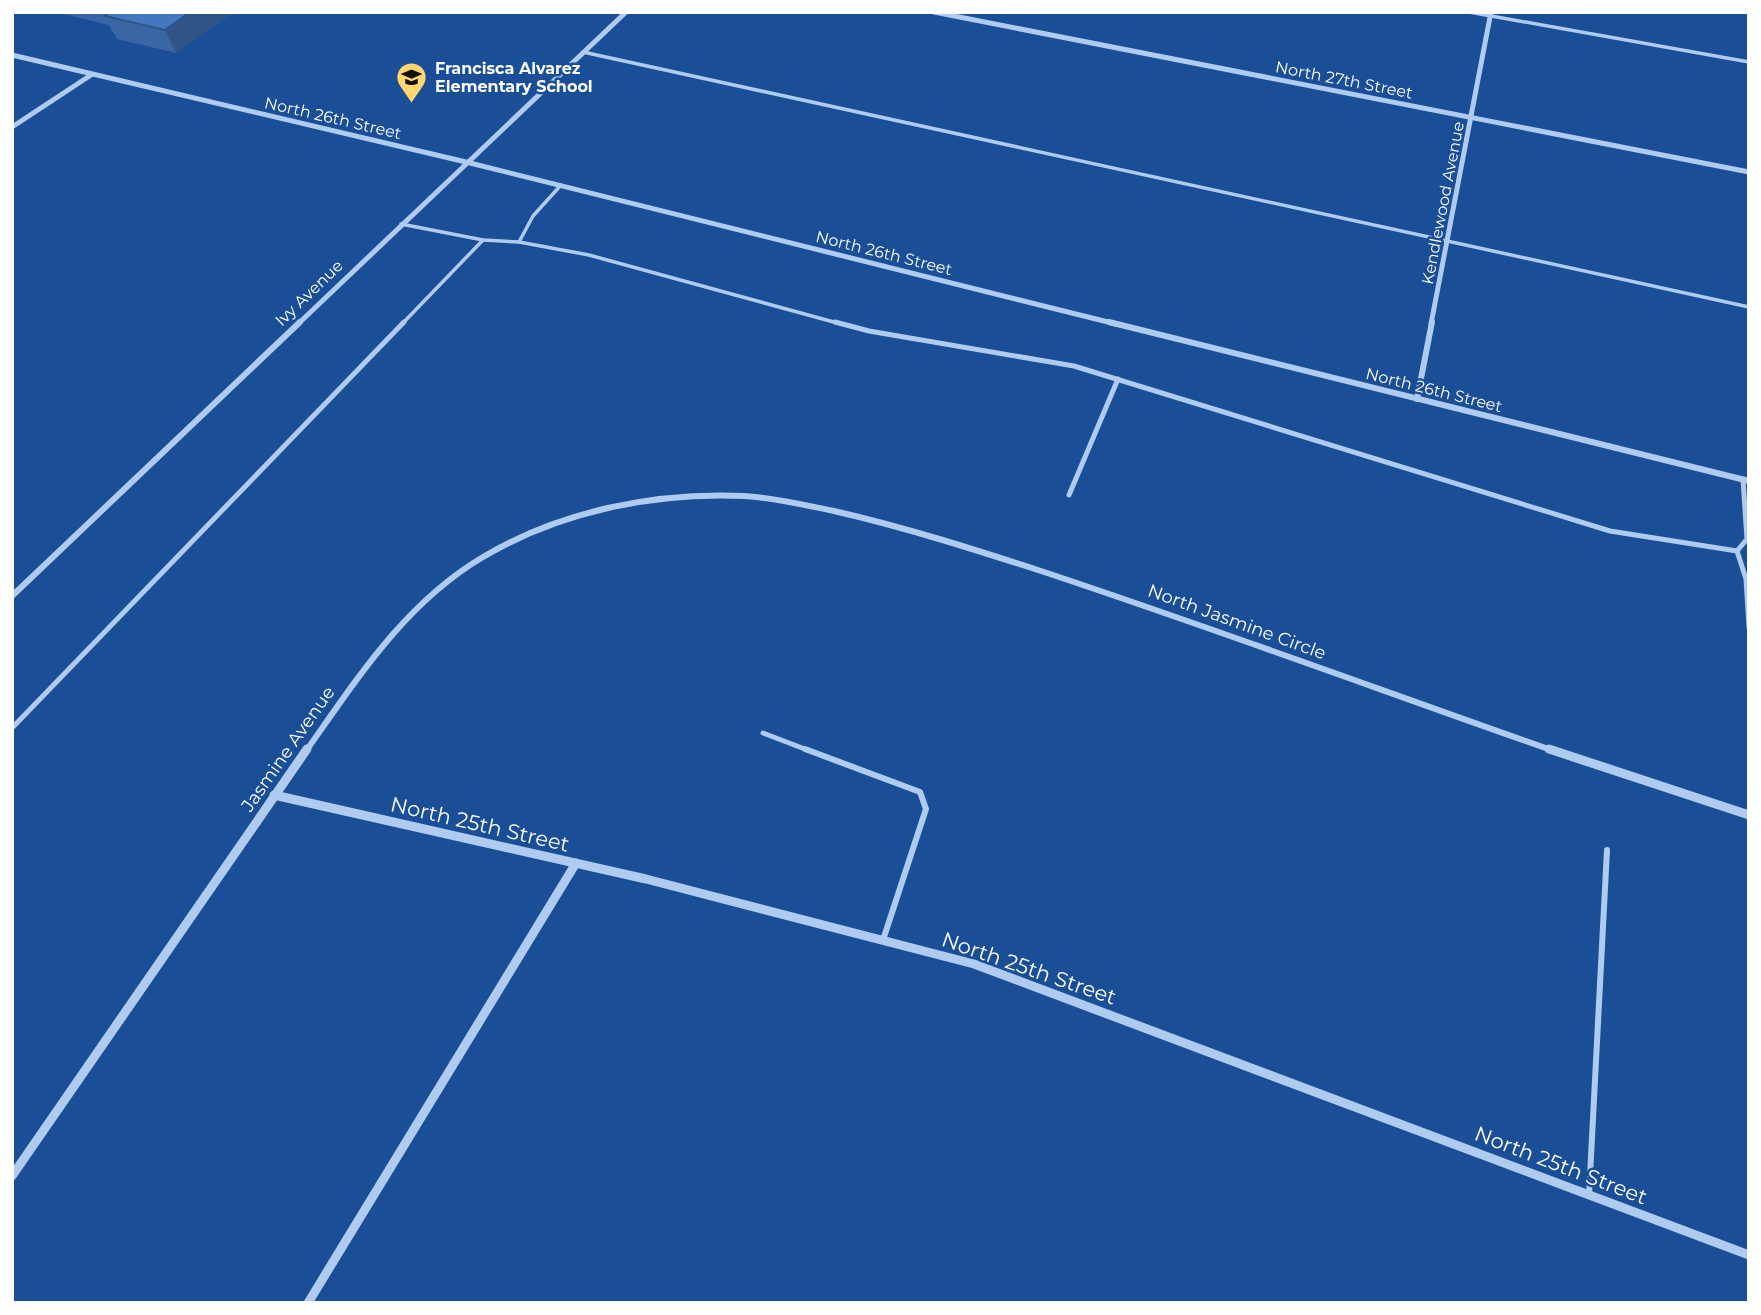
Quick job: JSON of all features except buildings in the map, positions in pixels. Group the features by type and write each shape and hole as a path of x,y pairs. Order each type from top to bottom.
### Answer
{"street":[{"name":"Ivy Avenue","path":"12,596 626,12"},
{"name":"North 27th Street","path":"933,12 1749,172"},
{"name":"Kendlewood Avenue","path":"1417,399 1473,117 1490,14"},
{"name":"North 26th Street","path":"12,55 561,185 1746,480"},
{"path":"12,127 90,75"},
{"name":"Jasmine Avenue","path":"12,1176 274,795 371,659 408,615 453,577 500,549 550,525 604,508 654,500 706,497"},
{"name":"North Jasmine Circle","path":"706,497 777,499 919,532 1098,589 1601,768 1749,815"},
{"name":"North 25th Street","path":"274,795 646,879 974,964 1749,1255"},
{"path":"308,1303 576,863"}],"lane":[{"path":"1469,12 1749,62"},
{"path":"583,52 1749,307"},
{"path":"519,242 533,216 561,185"},
{"path":"401,224 483,240 519,242 640,268 869,331 921,342 1012,354 1118,379 1610,531 1737,551"},
{"path":"12,729 483,240"},
{"path":"1069,495 1118,379"},
{"path":"1737,551 1747,538 1746,480"},
{"path":"1737,551 1746,579 1749,627"},
{"path":"763,733 920,792 926,810 883,940"},
{"path":"1589,1195 1606,850"}],"place":[{"name":"Francisca Alvarez Elementary School","path":"412,104"}]}
